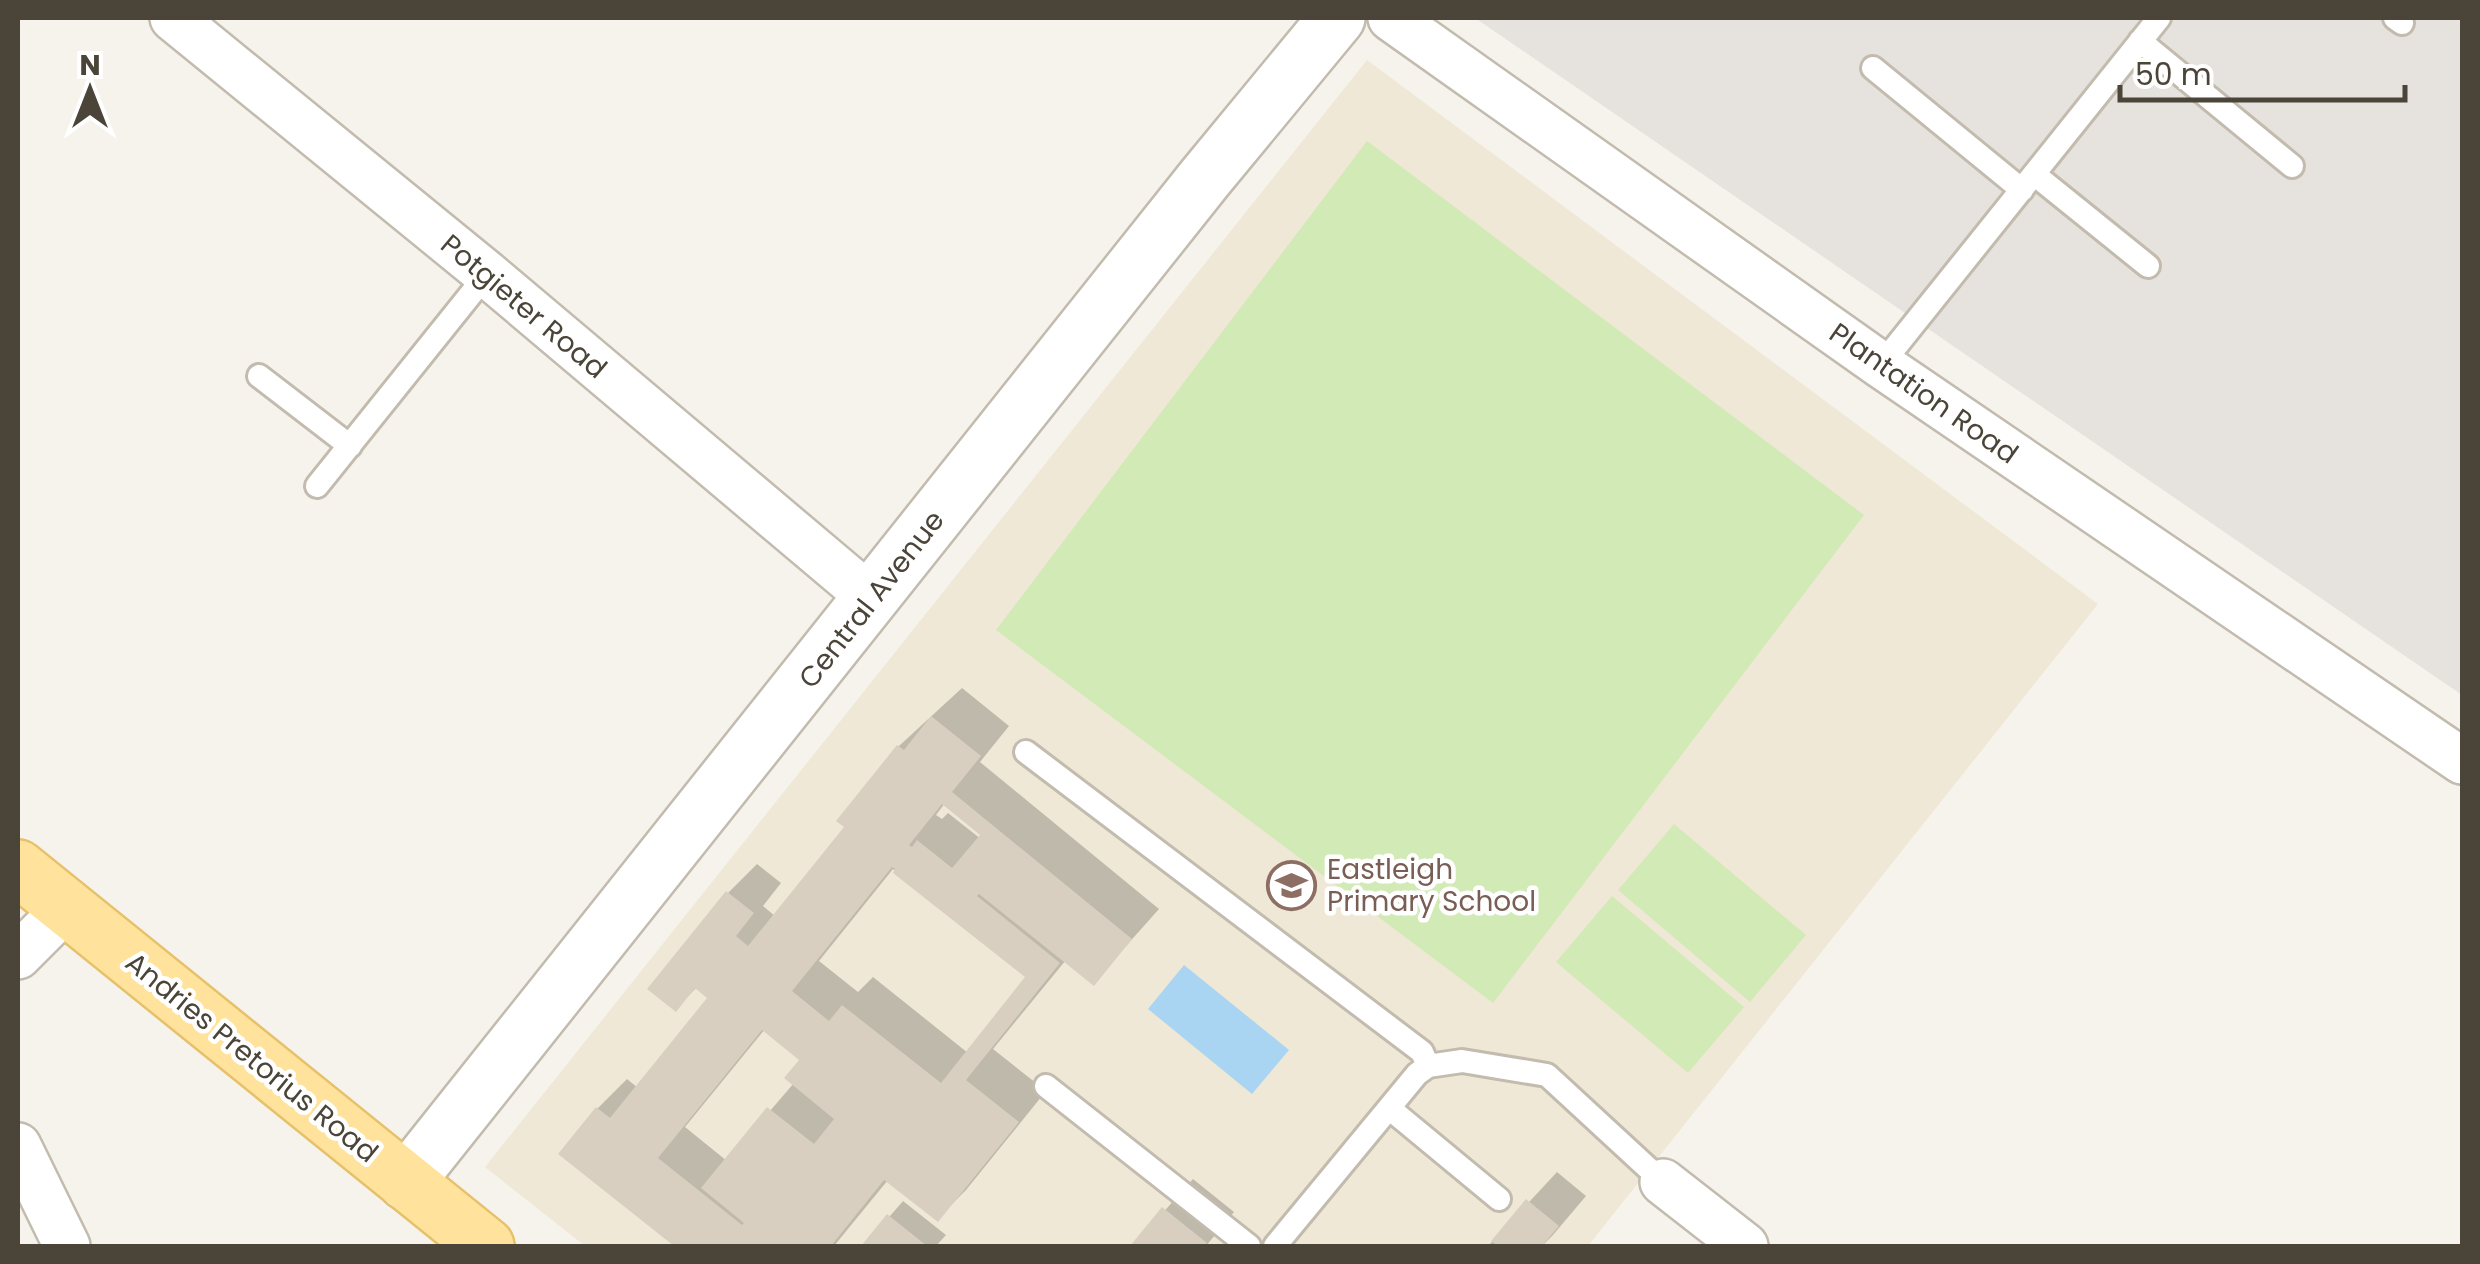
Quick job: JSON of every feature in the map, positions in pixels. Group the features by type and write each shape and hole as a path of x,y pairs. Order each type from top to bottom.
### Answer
{"main road":[{"name":"Andries Pretorius Road","path":"18,868 486,1246"}],"street":[{"name":"Potgieter Road","path":"173,18 486,274 870,598"},
{"name":"Central Avenue","path":"406,1182 1337,18"},
{"name":"Plantation Road","path":"1391,18 1881,364 2462,761"},
{"path":"18,956 67,907"},
{"path":"18,1146 67,1246"},
{"path":"1662,1182 1746,1246"}],"lane":[{"path":"1881,364 2159,18"},
{"path":"2140,41 2292,166"},
{"path":"1873,68 2148,266"},
{"path":"317,486 486,274"},
{"path":"259,376 350,446"},
{"path":"1026,752 1422,1052 1428,1066"},
{"path":"1274,1246 1417,1074 1428,1066 1462,1061 1547,1075 1662,1182"},
{"path":"1046,1086 1248,1246"},
{"path":"1389,1108 1499,1199"}],"shaded area":[{"path":"1475,18 2462,18 2462,695"},
{"name":"Eastleigh Primary School","path":"1367,60 2098,604 1588,1246 585,1246 485,1167"}],"green space":[{"path":"1367,141 1864,515 1493,1003 996,630"},
{"path":"1674,824 1806,935 1750,1002 1618,890"},
{"path":"1612,896 1744,1007 1688,1073 1556,962"}],"water":[{"path":"1184,965 1289,1050 1252,1094 1148,1009"}],"building":[{"path":"931,716 981,756 952,792 1132,939 1094,986 977,896 1060,963 966,1080 1019,1122 938,1222 884,1180 831,1246 674,1246 558,1154 596,1107 610,1118 707,998 695,988 676,1012 647,989 726,891 754,913 736,936 748,946 844,827 836,821 897,745 904,750","holes":["942,804 980,835 952,868 917,840 912,847 909,845","892,867 893,873 1025,977 941,1083 842,1005 829,1021 792,991","762,1030 799,1060 784,1078 834,1119 814,1144 767,1107 701,1188 742,1225 658,1158"]},
{"path":"1526,1199 1559,1226 1542,1246 1498,1246 1491,1241"},
{"path":"1162,1207 1207,1243 1130,1246"},
{"path":"887,1214 927,1246 861,1246"}],"place":[{"name":"Eastleigh Primary School","path":"1292,885"}]}
